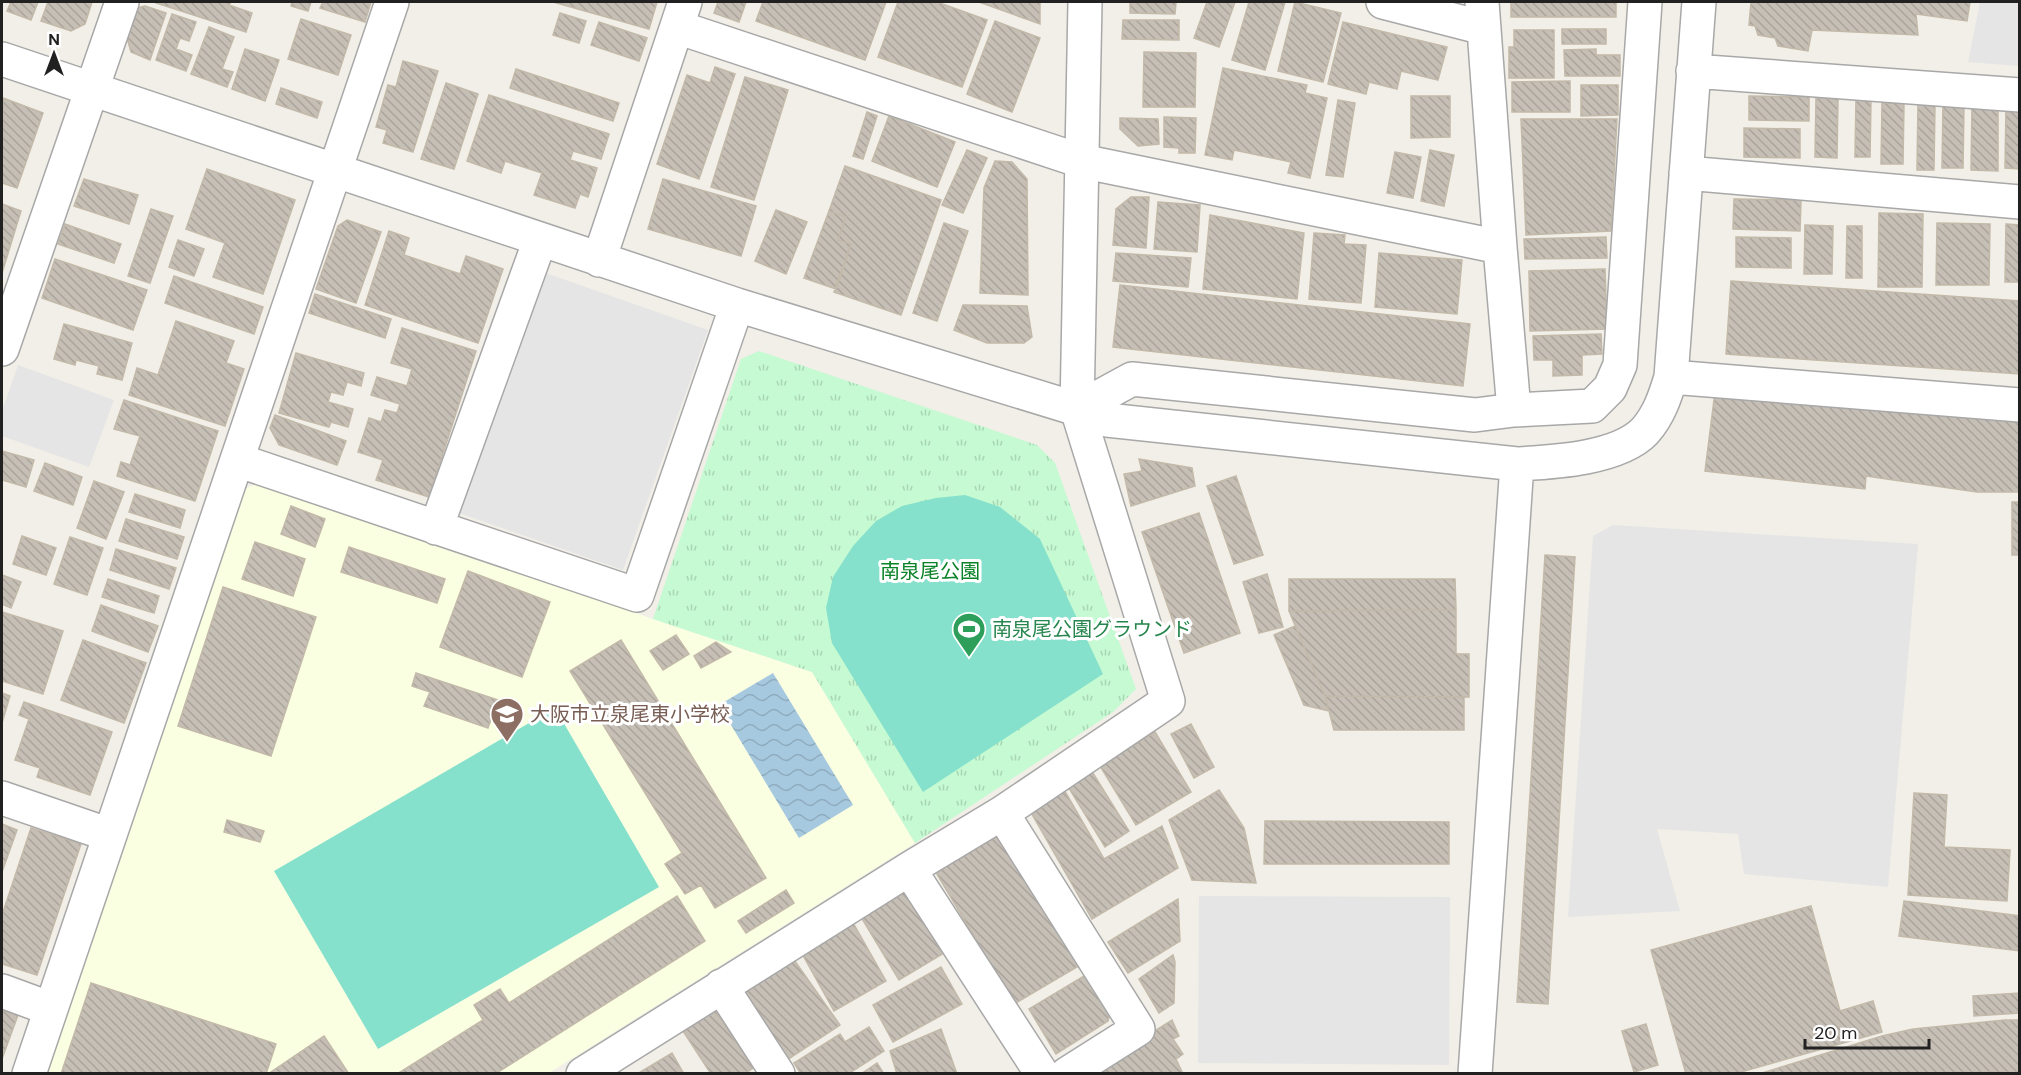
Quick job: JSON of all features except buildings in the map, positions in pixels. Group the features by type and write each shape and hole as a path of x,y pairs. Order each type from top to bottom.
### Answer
{"street":[{"path":"2,349 122,2"},
{"path":"29,1074 392,2"},
{"path":"582,1074 1002,813 1168,701 1077,408 1085,2"},
{"path":"1383,2 1483,15 1514,410"},
{"path":"1077,408 1132,379 1475,416 1514,410 1592,406 1610,388 1620,365 1645,2"},
{"path":"2,59 599,260 737,305 1077,408 1107,420 1517,464 1565,462 1619,447 1644,432 1661,407 1671,377 1699,2"},
{"path":"599,260 681,14 1082,161 1500,247"},
{"path":"1693,72 2019,95"},
{"path":"1686,173 2019,202"},
{"path":"436,528 540,240"},
{"path":"237,460 637,595 737,305"},
{"path":"1671,377 2019,405"},
{"path":"1475,1074 1517,464"},
{"path":"2,798 110,835"},
{"path":"1002,813 1137,1029 1067,1074"},
{"path":"909,869 1042,1074"},
{"path":"721,986 778,1074"},
{"path":"2,991 51,1009"}],"shaded area":[{"path":"1980,2 2019,2 2019,66 1968,62"},
{"path":"540,271 708,330 623,570 456,512"},
{"path":"18,365 114,400 89,467 2,436 2,411"},
{"name":"大阪市立泉尾東小学校","path":"259,483 812,672 915,843 549,1073 47,1074 244,489"},
{"path":"1613,525 1918,544 1888,887 1744,874 1738,834 1657,829 1680,911 1568,917 1593,536"},
{"path":"1199,896 1450,897 1449,1065 1198,1063"}],"green space":[{"name":"南泉尾公園","path":"759,351 1037,445 1055,463 1136,689 1113,712 915,843 812,672 653,619 741,359"},
{"name":"南泉尾公園グラウンド","path":"965,495 1000,507 1040,539 1103,674 923,792 832,643 826,608 833,577 853,546 876,521 902,506 936,498"},
{"path":"555,708 659,887 378,1049 274,871"}],"water":[{"path":"773,673 853,805 799,838 719,705"}],"place":[{"name":"南泉尾公園グラウンド","path":"969,658"},
{"name":"大阪市立泉尾東小学校","path":"507,743"}]}
